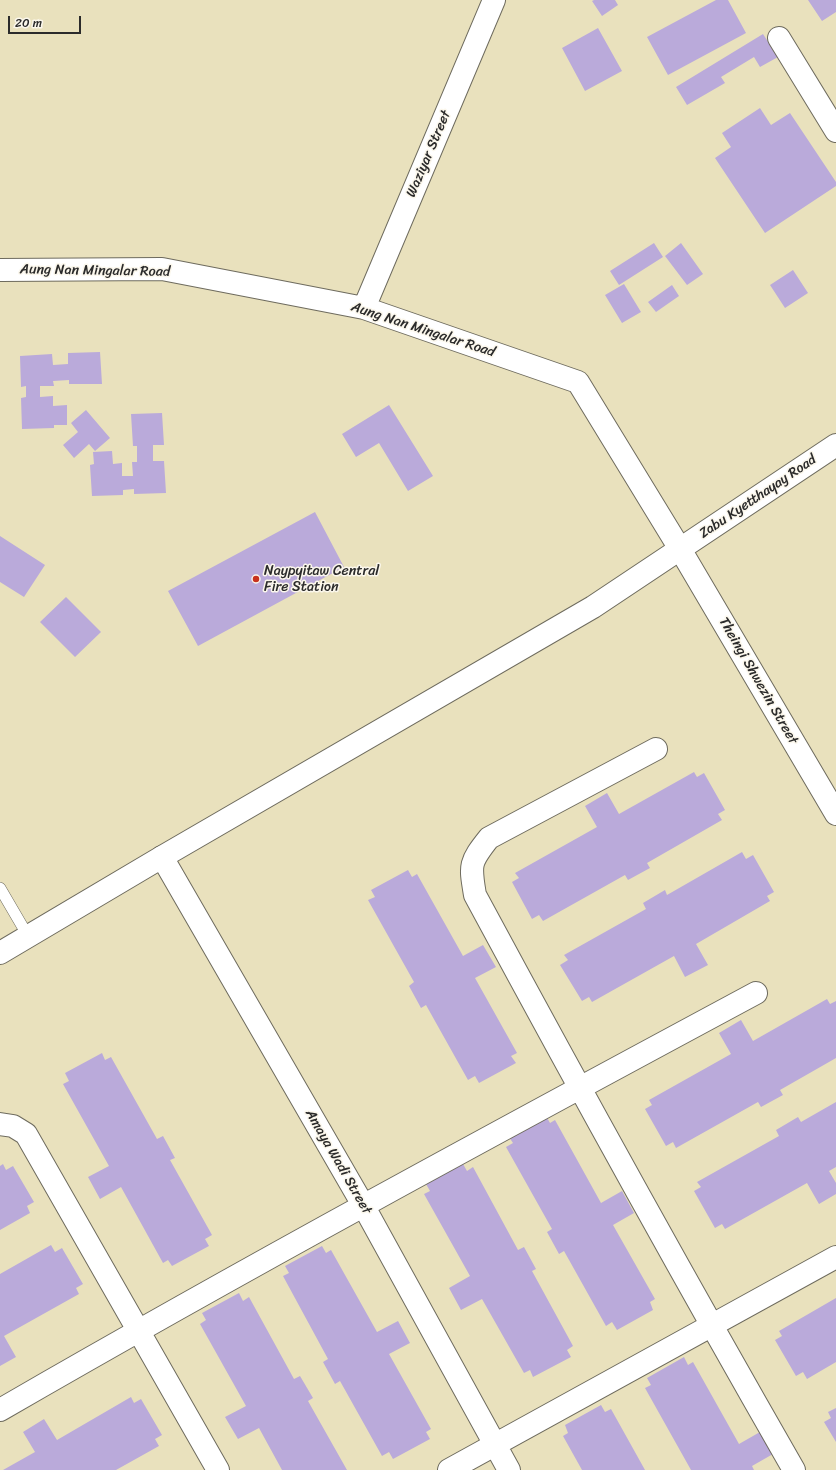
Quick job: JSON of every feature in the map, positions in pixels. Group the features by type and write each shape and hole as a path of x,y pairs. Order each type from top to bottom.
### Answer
{"street":[{"name":"Waziyar Street","path":"364,308 494,0"},
{"path":"779,38 836,131"},
{"name":"Aung Nan Mingalar Road","path":"0,270 162,268 364,308 578,382 680,549"},
{"name":"Zabu Kyetthayay Road","path":"0,953 162,857 593,607 836,445"},
{"name":"Theingi Shwezin Street","path":"680,549 836,814"},
{"path":"656,749 489,838 475,855 471,869 475,895 579,1088 794,1470"},
{"name":"Amaya Wadi Street","path":"162,857 363,1205 509,1470"},
{"path":"0,1410 138,1330 363,1205 756,993"},
{"path":"0,1124 13,1126 26,1134 218,1470"},
{"path":"450,1470 494,1444 836,1257"}],"lane":[{"path":"0,888 28,936"}],"building":[{"path":"615,0 618,5 602,16 592,1"},
{"path":"716,0 728,0 746,33 668,75 647,37"},
{"path":"808,0 836,0 836,12 822,21"},
{"path":"598,28 622,71 585,91 562,48"},
{"path":"763,34 778,57 760,67 754,57 721,77 725,83 687,105 676,87"},
{"path":"760,108 771,125 790,113 836,182 836,186 765,233 715,158 731,147 722,133"},
{"path":"654,243 663,257 619,285 610,271"},
{"path":"681,243 703,274 687,285 665,256"},
{"path":"793,270 808,293 785,308 770,285"},
{"path":"624,284 641,312 622,323 605,295"},
{"path":"672,285 679,296 656,312 648,302"},
{"path":"100,352 102,384 69,384 69,380 53,381 54,386 40,386 40,397 53,396 53,406 67,405 67,425 54,425 54,428 22,429 21,398 26,397 26,386 21,387 20,356 52,354 53,365 68,364 68,353"},
{"path":"389,405 433,476 408,491 379,443 356,457 342,434"},
{"path":"86,410 110,438 95,451 89,444 74,458 63,445 78,432 71,423"},
{"path":"162,413 164,445 153,445 153,461 164,461 166,493 134,494 134,489 123,490 123,495 92,496 90,465 94,464 93,452 112,451 113,464 122,463 122,476 133,476 132,462 137,462 137,446 133,446 131,414"},
{"name":"Naypyitaw Central Fire Station","path":"315,512 344,567 198,646 168,591"},
{"path":"0,536 45,565 24,597 0,582"},
{"path":"66,597 101,632 75,657 40,622"},
{"path":"694,772 697,777 704,773 725,810 718,814 722,820 647,863 650,868 628,880 625,875 543,921 539,915 532,919 512,882 519,878 515,873 597,827 585,806 607,793 619,814"},
{"path":"742,852 746,859 753,855 774,892 767,896 770,901 696,944 708,965 685,977 674,956 592,1002 589,997 582,1001 560,965 568,960 564,955 646,909 643,903 665,890 667,895"},
{"path":"408,870 412,877 417,874 463,956 483,945 496,967 475,978 517,1053 511,1056 516,1063 479,1083 475,1076 468,1080 426,1005 421,1008 409,986 414,982 368,900 375,897 371,890"},
{"path":"827,999 830,1004 836,1001 836,1058 780,1090 783,1095 761,1107 758,1102 676,1148 673,1142 666,1146 645,1109 652,1105 649,1100 731,1054 719,1033 741,1020 753,1041"},
{"path":"102,1053 105,1060 111,1057 157,1139 163,1136 175,1158 170,1160 212,1235 205,1239 209,1246 172,1266 168,1260 163,1263 121,1187 100,1199 88,1177 109,1166 63,1084 69,1081 65,1073"},
{"path":"836,1102 836,1167 829,1171 836,1183 836,1194 819,1204 807,1183 725,1229 722,1224 715,1228 694,1191 701,1187 697,1182 779,1136 776,1130 798,1117 801,1122"},
{"path":"546,1116 550,1123 555,1120 601,1203 622,1191 634,1213 613,1225 655,1299 650,1302 653,1310 617,1330 612,1322 606,1326 564,1251 559,1254 547,1232 552,1229 506,1147 513,1143 509,1137"},
{"path":"3,1164 6,1170 13,1166 34,1202 27,1206 30,1213 0,1230 0,1166"},
{"path":"463,1164 467,1171 473,1167 518,1250 524,1247 536,1269 532,1271 573,1346 567,1350 571,1357 533,1377 530,1370 524,1373 482,1299 461,1310 449,1288 470,1276 424,1194 430,1191 426,1184"},
{"path":"51,1245 55,1252 62,1248 83,1284 76,1288 79,1294 4,1336 16,1357 0,1366 0,1274"},
{"path":"322,1246 326,1253 331,1250 377,1332 398,1321 410,1343 389,1354 431,1429 426,1432 430,1439 393,1459 389,1452 382,1456 340,1381 335,1384 323,1362 328,1359 283,1276 289,1273 285,1266"},
{"path":"239,1293 243,1301 249,1297 294,1379 300,1376 313,1398 308,1401 347,1470 282,1470 259,1428 238,1439 225,1417 246,1406 200,1324 206,1320 202,1313"},
{"path":"836,1298 836,1362 807,1379 803,1372 796,1376 775,1340 782,1336 779,1331"},
{"path":"684,1357 688,1365 693,1362 739,1444 760,1432 773,1454 752,1466 754,1470 691,1470 645,1388 651,1385 647,1378"},
{"path":"131,1397 134,1403 141,1399 162,1435 155,1439 159,1446 116,1470 3,1470 35,1452 23,1432 44,1419 57,1440"},
{"path":"601,1405 605,1412 611,1409 645,1470 582,1470 563,1436 568,1433 565,1425"},
{"path":"836,1408 836,1442 824,1422 831,1418 828,1412"}],"place":[{"name":"Naypyitaw Central Fire Station","path":"256,579"}]}
